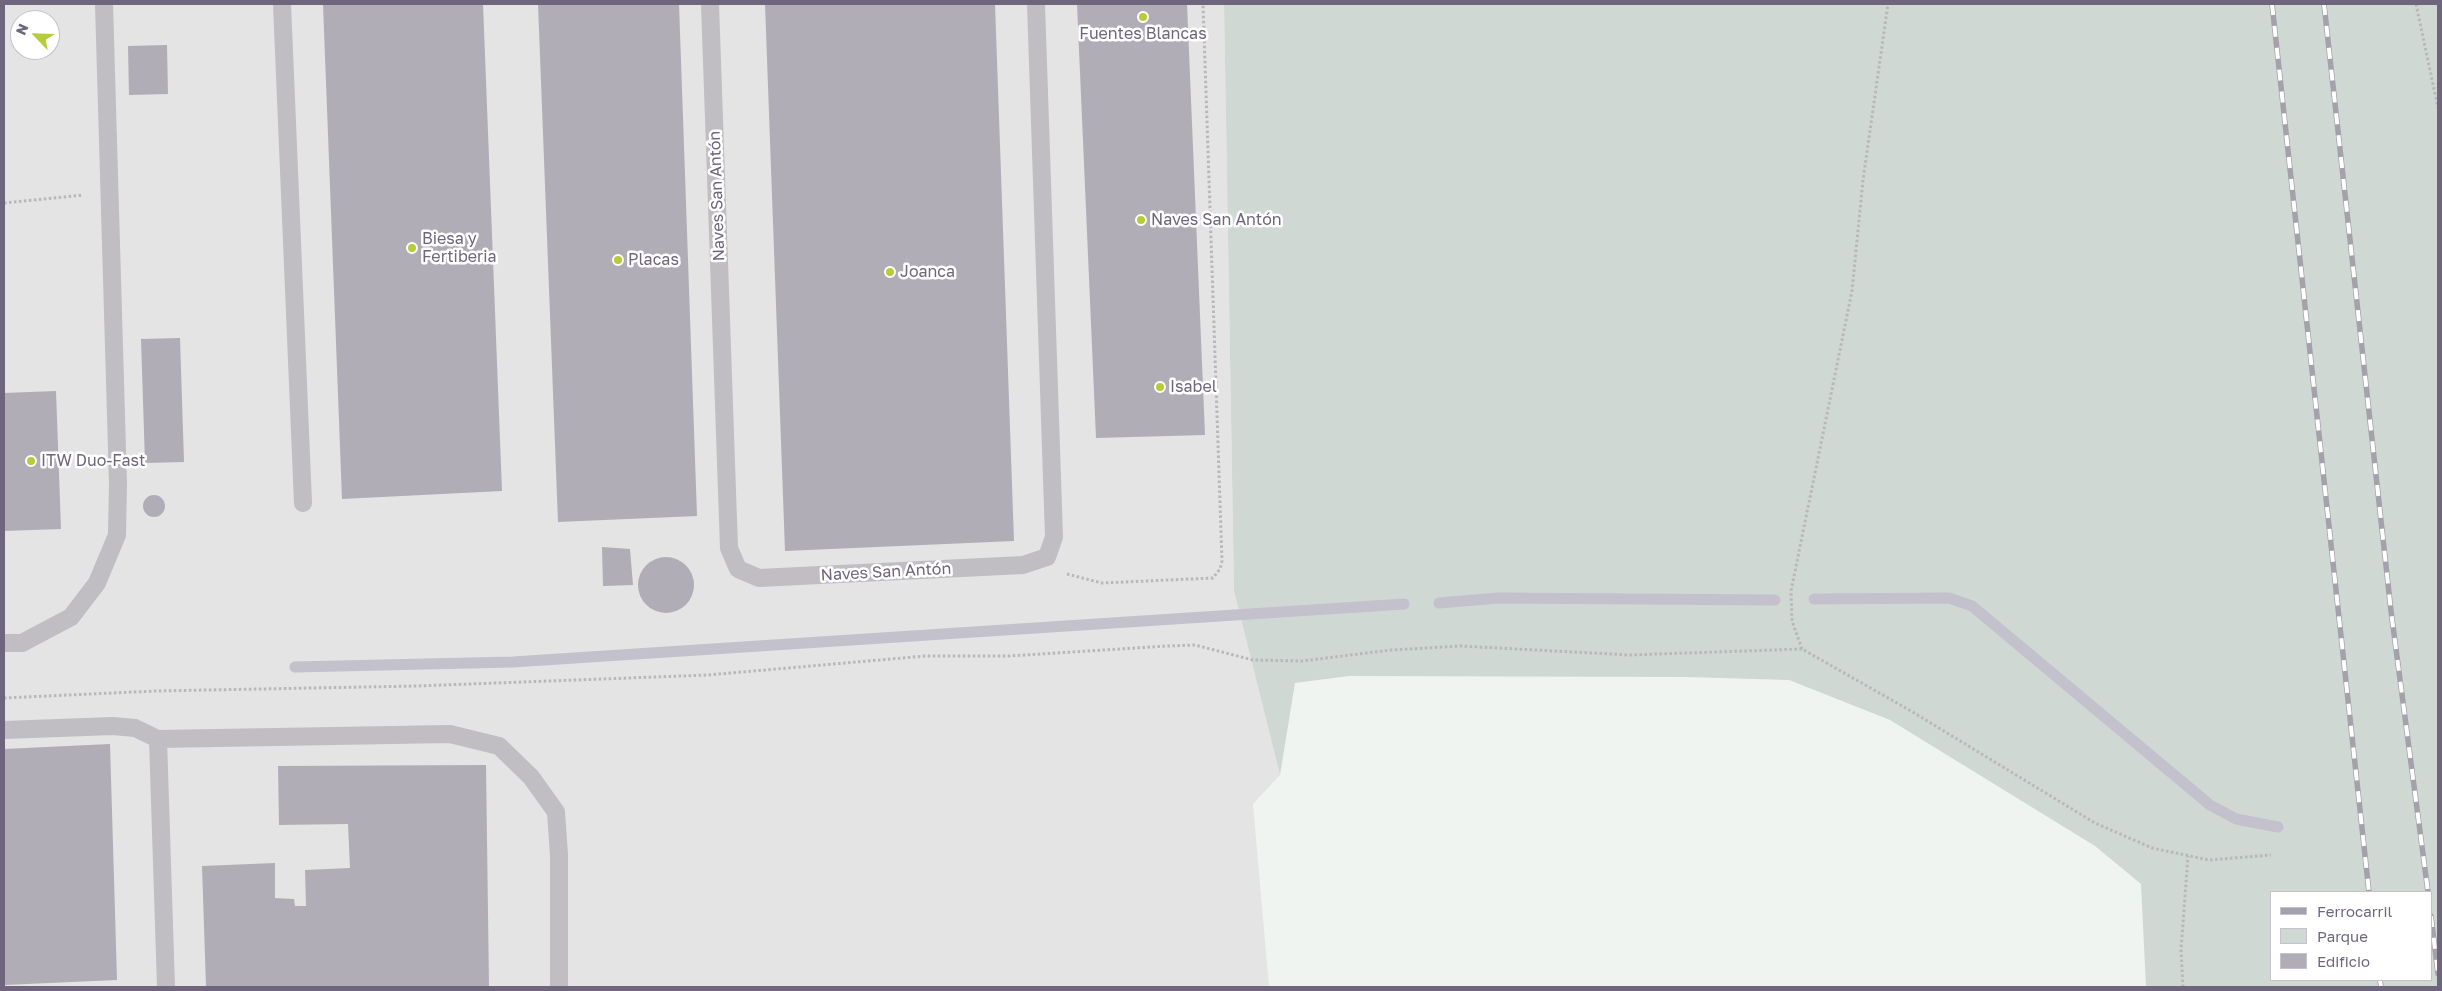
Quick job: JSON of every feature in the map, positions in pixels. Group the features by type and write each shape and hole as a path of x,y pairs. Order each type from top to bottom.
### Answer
{"lane":[{"path":"4,643 22,642 71,617 97,583 117,535 118,484 111,192 104,4"},
{"path":"282,4 303,503"},
{"name":"Naves San Antón","path":"710,4 729,548 738,569 759,578 1023,565 1047,557"},
{"path":"1036,4 1054,537 1047,557"},
{"path":"4,730 113,726 135,728 158,739 450,734 499,746 531,777 556,812 560,855 559,987"},
{"path":"158,739 166,987"}],"path":[{"path":"1047,557 1068,575 1102,583 1213,578 1220,569 1222,560 1203,4"},
{"path":"1802,649 1792,621 1791,592 1852,291 1863,180 1888,4"},
{"path":"2416,4 2438,108"},
{"path":"4,203 111,192"},
{"path":"4,698 155,690 417,686 708,675 925,656 1009,656 1195,645 1253,660 1302,661 1390,650 1461,646 1629,655 1802,649 1911,711 2095,823 2152,848 2209,860 2271,856"},
{"path":"2183,987 2181,950 2188,856"}],"shaded area":[{"path":"4,4 1224,4 1234,591 1280,775 1253,804 1269,987 4,987"}],"green space":[{"path":"1224,4 2438,4 2438,987 2146,987 2141,884 2095,846 1890,720 1789,680 1686,677 1349,676 1295,683 1280,775 1234,591"}],"building":[{"name":"Biesa y Fertiberia","path":"323,4 483,4 502,491 342,499"},
{"name":"Placas","path":"538,4 679,4 697,516 558,522"},
{"name":"Joanca","path":"765,4 995,4 1014,541 785,551"},
{"name":"Naves San Antón","path":"1077,4 1187,4 1205,435 1096,438"},
{"path":"167,45 168,94 129,95 128,46"},
{"path":"180,338 184,462 145,463 141,339"},
{"name":"ITW Duo-Fast","path":"56,391 61,529 4,531 4,393"},
{"path":"150,495 158,495 165,502 165,510 158,517 150,517 143,510 143,502"},
{"path":"602,547 630,549 633,585 603,586"},
{"path":"666,557 677,559 686,565 692,574 694,585 692,596 686,605 677,611 666,613 655,611 646,605 640,596 638,585 640,574 646,565 655,559"},
{"path":"110,744 117,980 5,985 4,749"},
{"path":"486,765 489,987 206,987 202,866 275,863 275,898 294,899 295,906 306,906 305,870 350,868 348,824 279,825 278,766"}],"waterway":[{"path":"1439,603 1498,598 1775,600"},
{"path":"1814,599 1949,598 1972,606 2210,805 2236,819 2278,827"},
{"path":"295,667 513,662 1404,604"}],"railway":[{"path":"2272,4 2369,891"},
{"path":"2324,4 2391,611 2428,891"},
{"path":"2432,924 2438,974"},
{"path":"2380,981 2381,987"}],"place":[{"name":"Fuentes Blancas","path":"1143,17"},
{"name":"Naves San Antón","path":"1141,220"},
{"name":"Biesa y Fertiberia","path":"412,248"},
{"name":"Placas","path":"618,260"},
{"name":"Joanca","path":"890,272"},
{"name":"Isabel","path":"1160,387"},
{"name":"ITW Duo-Fast","path":"31,461"}]}
